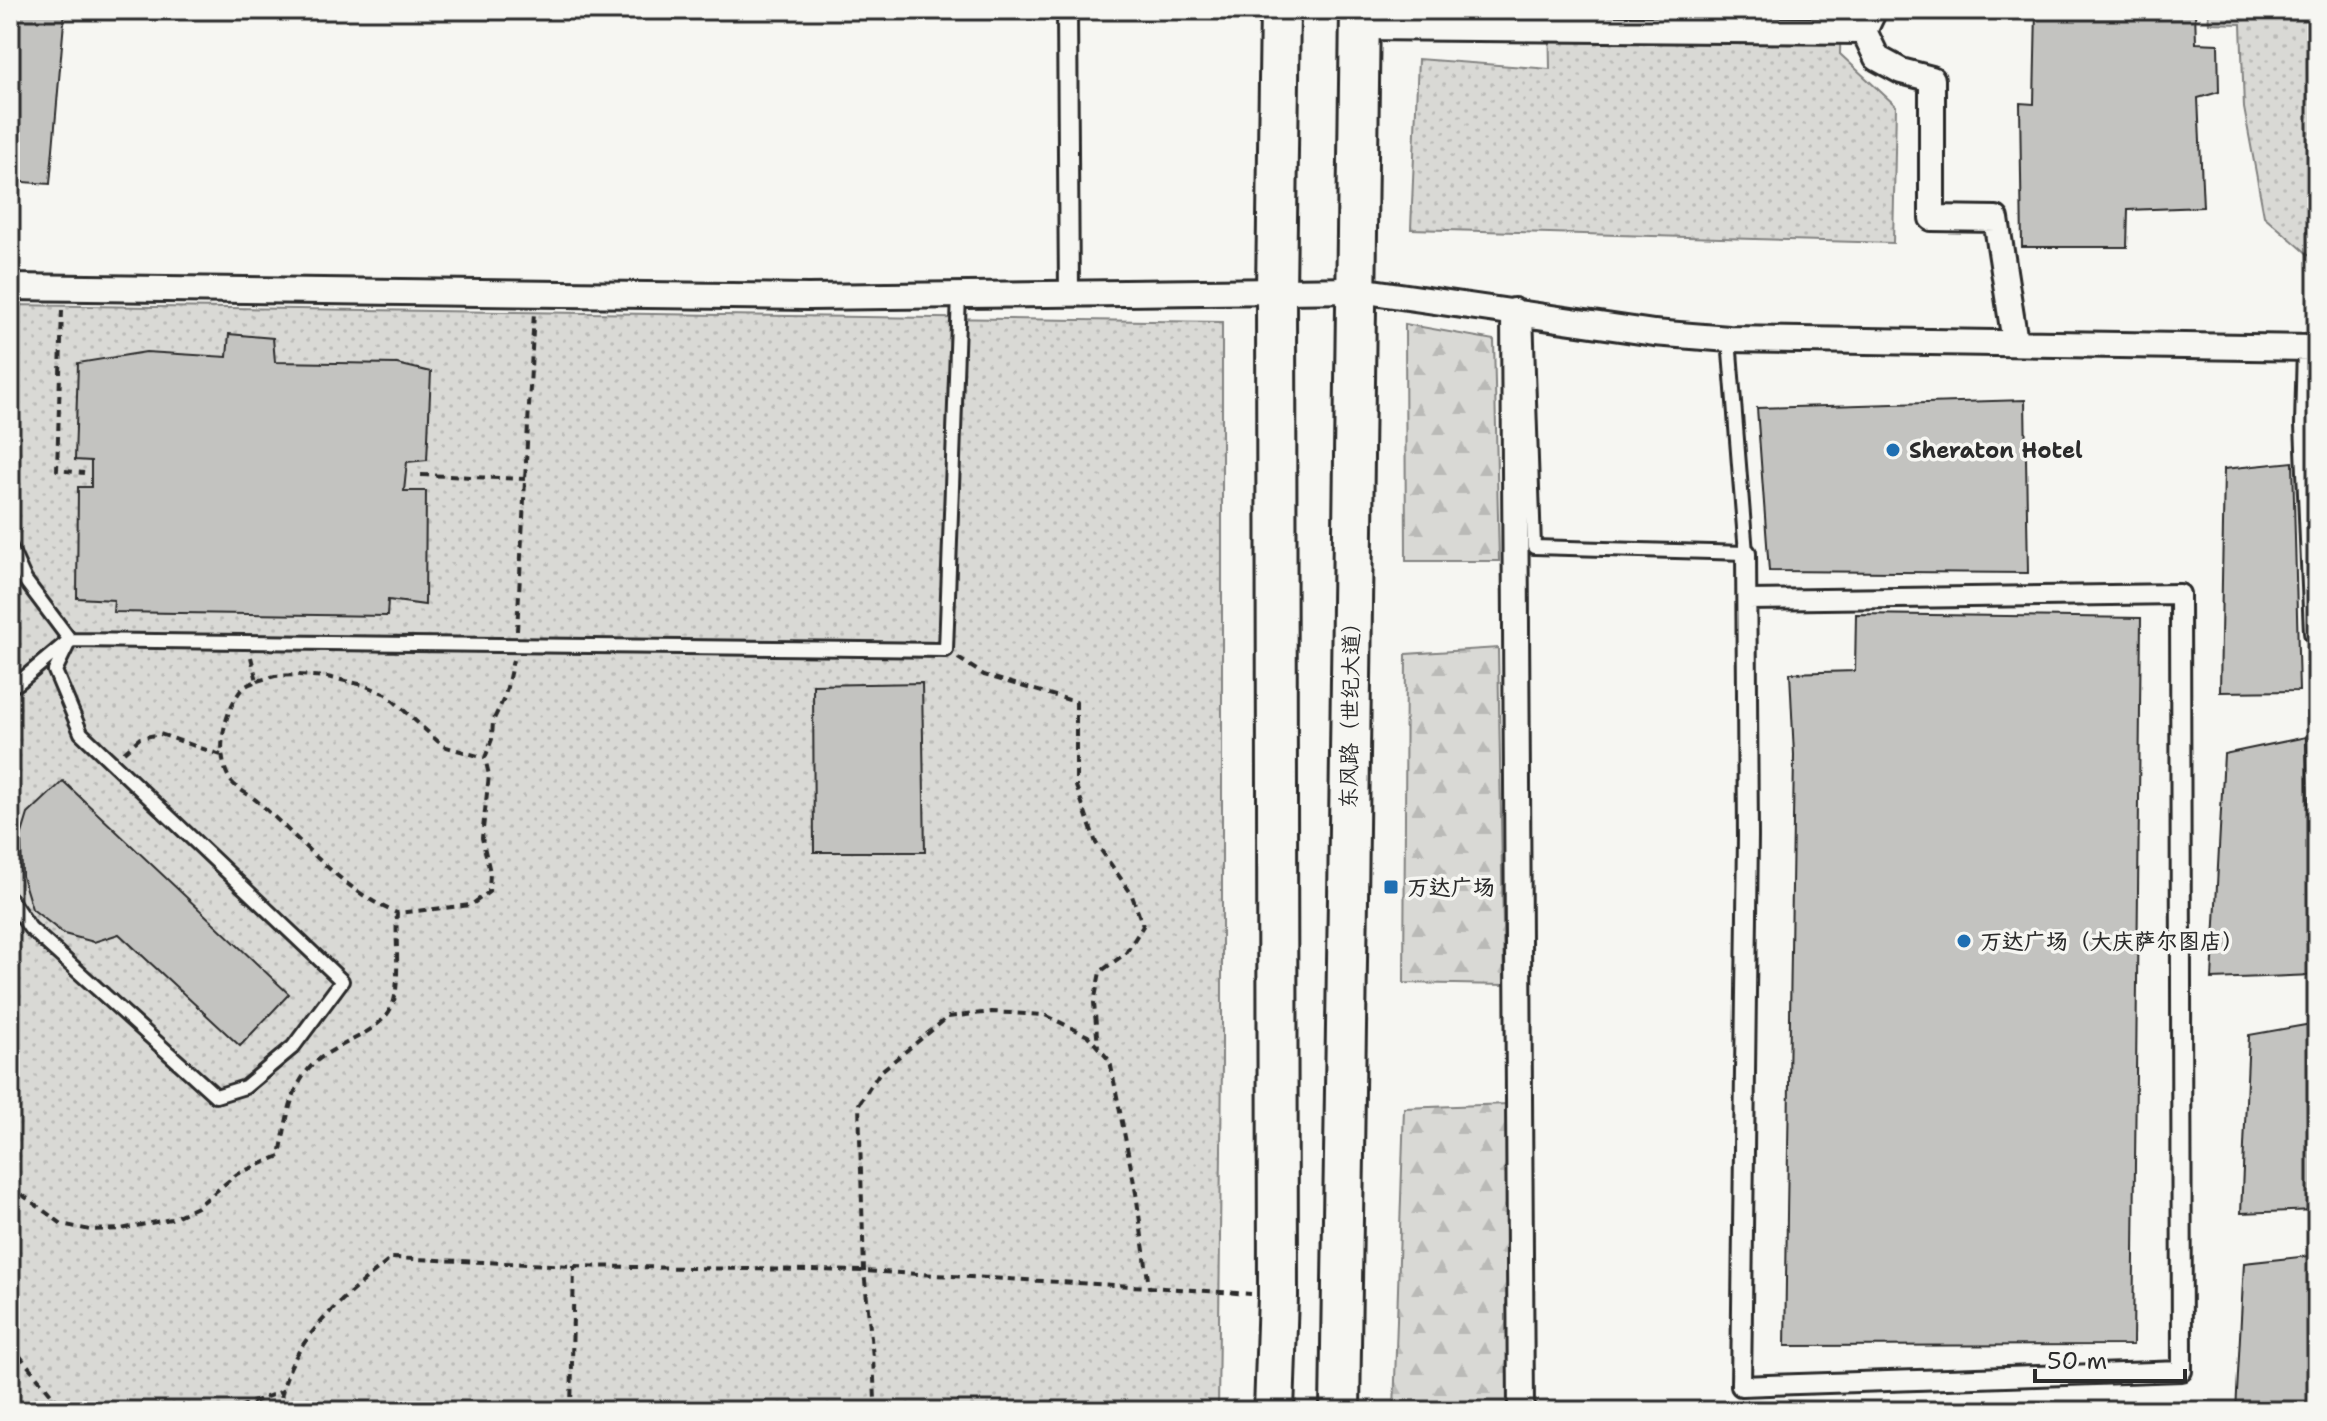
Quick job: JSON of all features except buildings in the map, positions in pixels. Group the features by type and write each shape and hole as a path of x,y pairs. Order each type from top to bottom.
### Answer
{"highway":[{"path":"1274,1411 1278,1296 1276,290 1280,10"},
{"name":"东风路（世纪大道）","path":"1340,1411 1349,717 1359,290 1360,18"}],"street":[{"path":"1067,10 1069,294"},
{"path":"1360,18 1869,21 1877,58 1901,71 1932,79 1932,218 1996,219 2015,342"},
{"path":"10,287 808,297 1359,290 1654,333 1729,339 2313,348 2308,425 2317,632"},
{"path":"1520,312 1521,1411"},
{"path":"1746,553 1748,836 1741,1386 2182,1371 2180,594 1747,600"}],"lane":[{"path":"10,686 18,683 70,640 946,650 959,295"},
{"path":"1520,312 1534,547 1746,553 1729,339"},
{"path":"10,547 25,580 70,640"},
{"path":"10,899 30,928 216,1096 245,1087 293,1047 342,981 81,733 55,671 70,640"}],"path":[{"path":"63,287 57,470 84,473"},
{"path":"485,758 443,746 386,694 364,685 327,677 297,675 275,676 242,688 228,718 221,755 230,781 255,799 377,906 397,913 471,905 489,892 490,872 482,838 489,775 485,758 492,739 493,721 505,696 516,645 535,294"},
{"path":"421,475 525,479"},
{"path":"247,642 257,681"},
{"path":"946,650 984,675 1076,702 1076,786 1096,843 1131,893 1143,926 1126,953 1100,972 1094,1003 1098,1047"},
{"path":"111,763 140,738 160,734 221,755"},
{"path":"10,1186 62,1224 90,1230 121,1229 171,1219 197,1207 237,1174 280,1156 289,1106 303,1078 317,1060 366,1031 392,1008 396,992 397,913"},
{"path":"879,1411 875,1400 864,1271 859,1104 880,1072 948,1017 992,1012 1045,1015 1088,1036 1110,1061 1121,1109 1149,1287"},
{"path":"280,1411 287,1371 306,1341 361,1283 392,1258 574,1266 864,1271 1278,1296"},
{"path":"571,1411 574,1266"},
{"path":"10,1344 65,1411"},
{"path":"114,1411 121,1407 231,1410 283,1391"}],"green space":[{"path":"1549,10 1841,10 1840,54 1896,106 1893,243 1411,229 1418,59 1550,69"},
{"path":"2208,10 2317,10 2317,262 2264,216 2244,108 2241,24 2209,23"},
{"path":"10,305 1222,322 1222,1063 1218,1411 10,1411"},
{"path":"1405,324 1494,340 1499,561 1406,561"},
{"path":"1498,648 1504,985 1404,983 1406,654"},
{"path":"1507,1104 1508,1411 1394,1411 1404,1108"}],"place":[{"name":"Sheraton Hotel","path":"1893,450"},
{"name":"万达广场","path":"1391,887"},
{"name":"万达广场（大庆萨尔图店）","path":"1964,941"}]}
